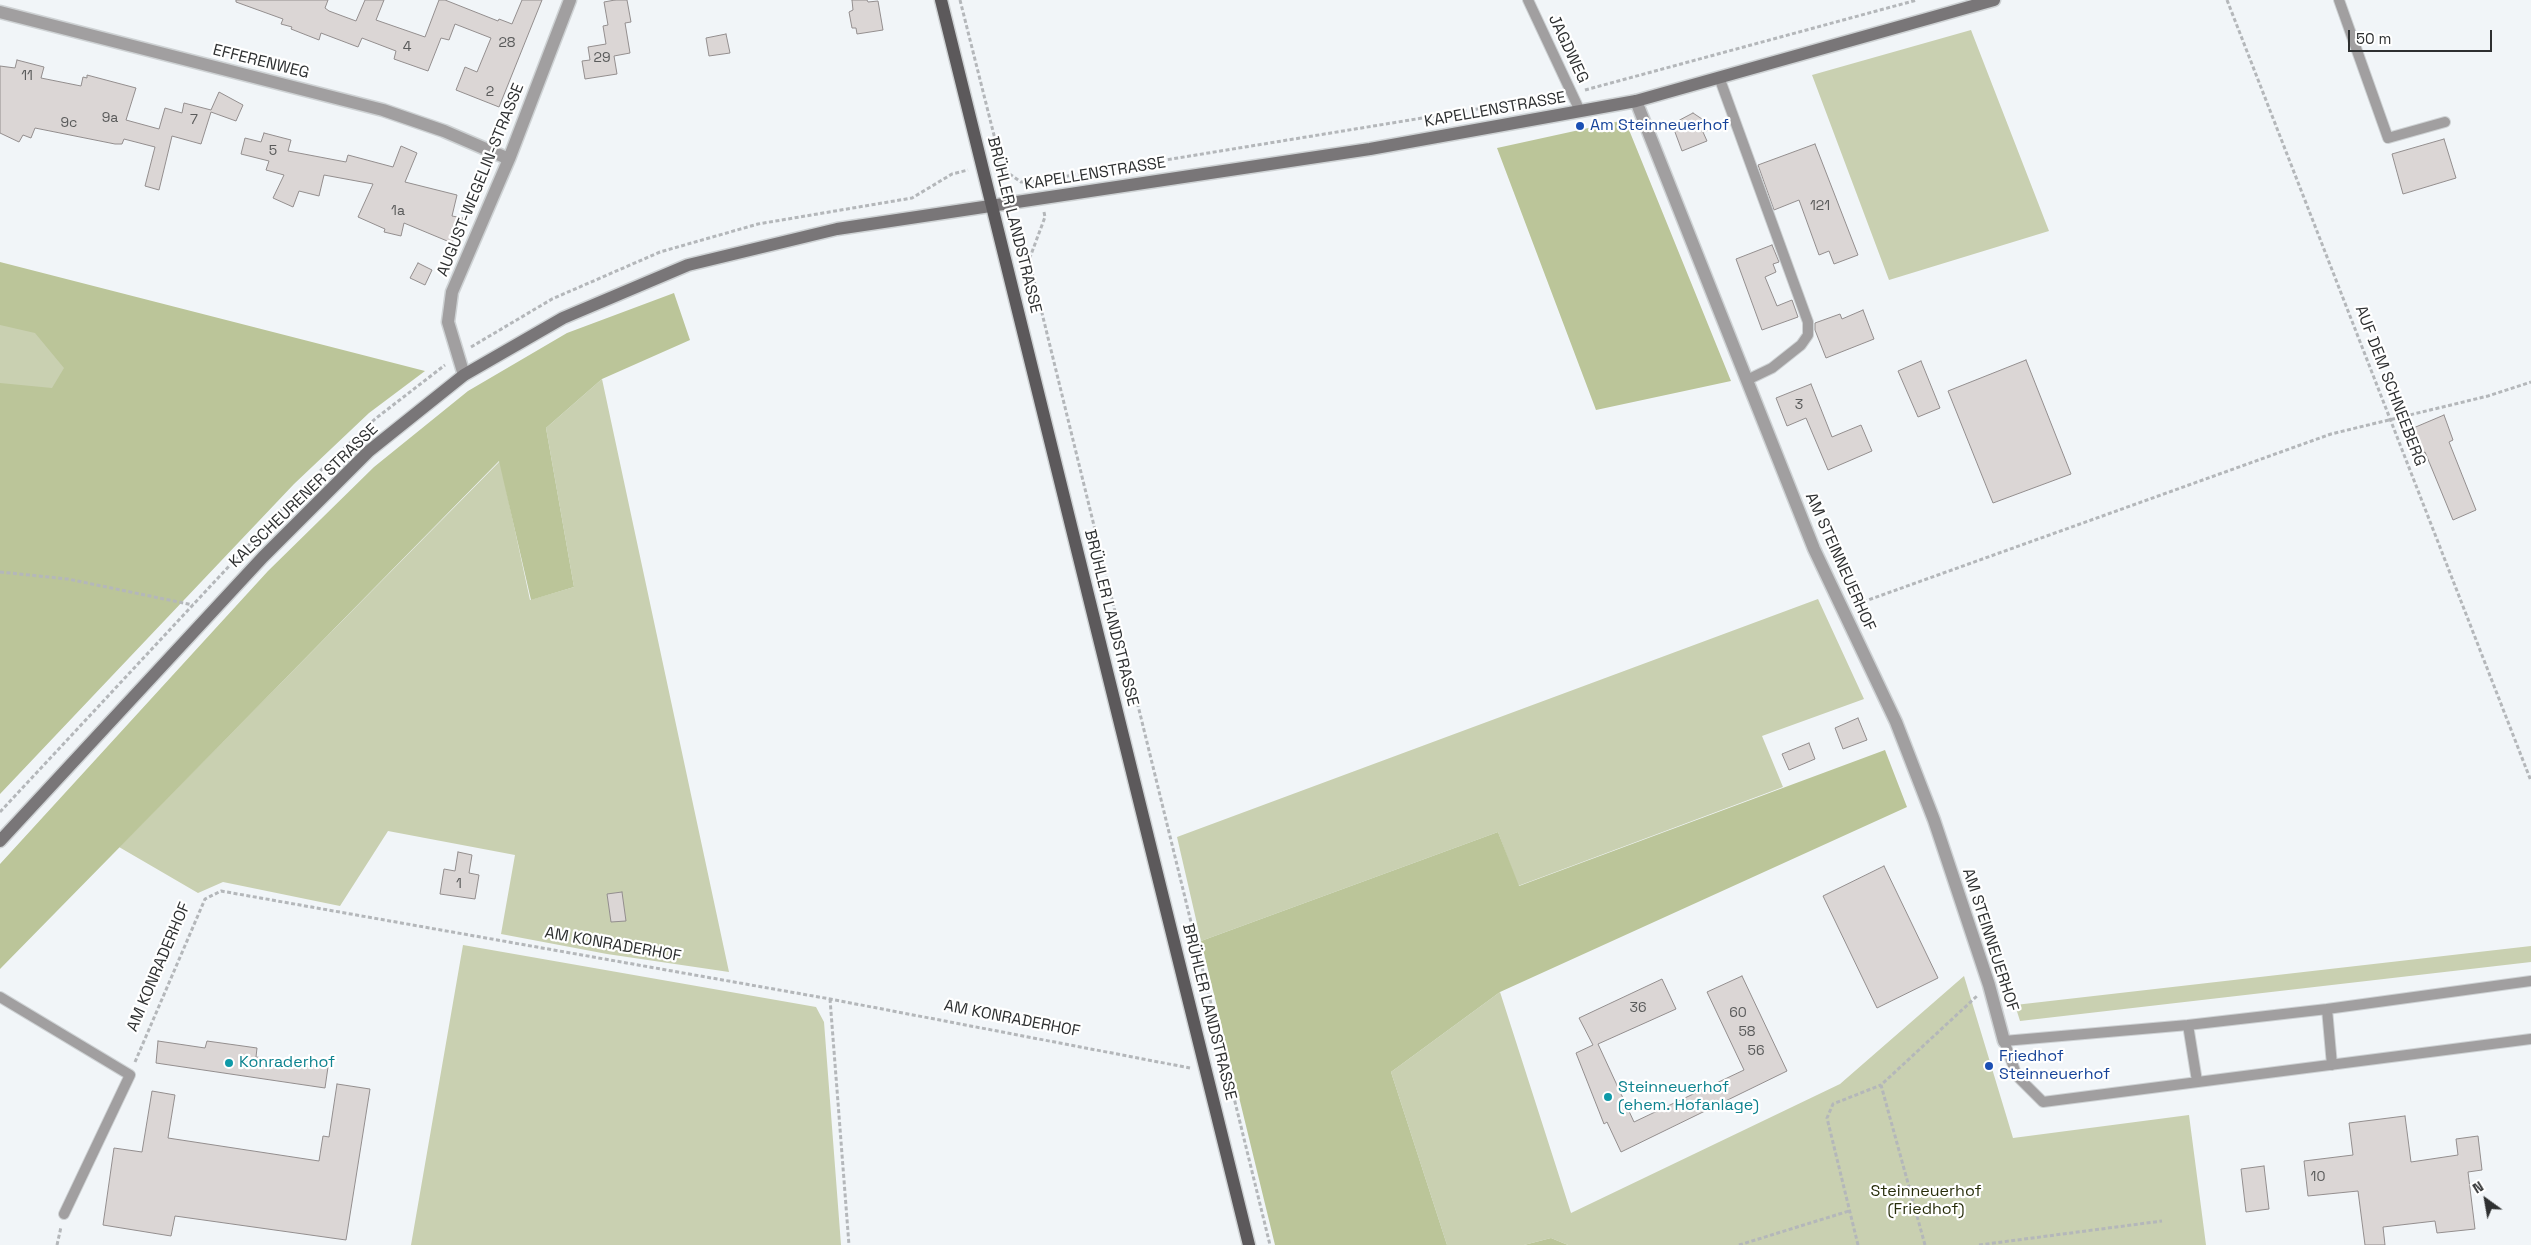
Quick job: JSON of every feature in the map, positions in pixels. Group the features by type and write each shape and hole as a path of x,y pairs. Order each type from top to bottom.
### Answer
{"main road":[{"name":"BRÜHLER LANDSTRASSE","path":"941,0 1249,1245"},
{"name":"KAPELLENSTRASSE","path":"992,207 1370,149 1636,100 1994,0"},
{"name":"KALSCHEURENER STRASSE","path":"0,841 263,557 354,465 464,375 563,318 688,265 838,229 992,207"}],"street":[{"name":"AUGUST-WEGELIN-STRASSE","path":"464,375 456,356 448,322 452,292 509,159 570,0"},
{"name":"EFFERENWEG","path":"0,12 384,110 444,131 509,159"},
{"name":"AM STEINNEUERHOF","path":"1636,100 1814,549 1896,722 1934,820 1989,985 2004,1041"}],"lane":[{"name":"JAGDWEG","path":"1528,0 1580,111"},
{"path":"2338,0 2388,138 2445,122"},
{"path":"1719,77 1808,322 1808,336 1801,345 1772,368 1747,380"},
{"path":"2531,981 2327,1009 2188,1025 2004,1041 2017,1076 2043,1102 2531,1039"},
{"path":"0,997 130,1074 64,1214"},
{"path":"2327,1009 2332,1064"},
{"path":"2188,1025 2197,1081"}],"path":[{"path":"960,0 1001,163 1005,171 1021,182 1037,181 1571,93 1917,0"},
{"name":"AUF DEM SCHNEEBERG","path":"2227,0 2389,421 2531,781"},
{"path":"0,812 300,490 375,419 456,356 552,299 660,252 758,224 912,198 952,174 1001,163"},
{"path":"1037,181 1045,217 1029,260 1270,1245"},
{"path":"1842,610 2331,434 2488,396 2531,382"},
{"path":"0,572 68,579 193,605"},
{"name":"AM KONRADERHOF","path":"130,1074 205,899 221,891 830,999 1184,1069 1206,1067"},
{"path":"1858,1245 1827,1118 1833,1104 1881,1085 1989,985"},
{"path":"830,999 849,1245"},
{"path":"1881,1085 1925,1245"},
{"path":"1739,1245 1849,1211"},
{"path":"1979,1245 2162,1221"}],"green space":[{"path":"1971,30 2049,231 1889,280 1812,75"},
{"path":"1625,120 1731,381 1596,410 1497,148"},
{"path":"0,262 425,371 369,413 294,484 0,794 0,383 52,388 64,368 35,333 0,325"},
{"path":"0,272 141,311 84,420 0,417"},
{"path":"674,293 690,340 602,379 546,428 574,587 531,600 499,461 0,969 0,864 268,571 374,467 468,391 567,333"},
{"path":"602,379 729,972 607,954 501,934 515,855 388,831 340,906 223,882 198,893 119,847 500,461 530,600 574,587 546,428"},
{"path":"1818,599 1864,699 1762,736 1783,787 1518,886 1498,832 1201,941 1177,837"},
{"path":"1885,750 1907,807 1500,992 1391,1072 1447,1245 1275,1245 1201,941 1498,832 1519,886"},
{"path":"463,945 816,1007 824,1022 841,1245 411,1245"},
{"path":"2531,946 2531,962 2020,1021 2015,1005"},
{"name":"Steinneuerhof (Friedhof)","path":"1964,976 2013,1138 2189,1115 2206,1245 1568,1245 1551,1238 1524,1245 1447,1245 1391,1072 1500,992 1571,1213 1840,1084"},
{"path":"1551,1238 1568,1245 1524,1245"}],"building":[{"path":"236,0 328,0 325,8 329,11 356,21 365,0 384,0 376,20 425,37 439,0 445,0 498,21 499,19 512,24 522,0 542,0 499,107 456,90 465,67 477,72 491,38 455,24 449,40 441,38 428,71 394,59 396,51 362,38 358,47 321,33 319,40 291,29 292,27 281,24 283,19 236,2"},
{"path":"627,0 631,22 625,23 630,53 614,56 617,74 585,79 582,61 590,60 588,47 606,44 603,26 608,25 604,2"},
{"path":"852,0 878,1 883,30 857,34 856,28 852,28 849,12 853,10"},
{"path":"726,34 730,53 709,56 706,38"},
{"path":"17,60 44,67 41,78 81,86 83,77 87,78 87,75 136,88 126,120 159,129 165,108 182,113 184,103 211,110 219,92 243,105 236,121 211,112 201,144 172,136 159,190 145,186 155,147 124,139 122,144 115,144 35,128 31,138 23,135 19,142 0,133 0,66 15,68"},
{"path":"1693,113 1702,119 1707,131 1703,132 1707,141 1682,151 1672,124"},
{"path":"264,133 291,140 288,151 346,162 348,155 393,167 401,146 417,153 405,182 457,195 452,216 463,218 452,243 404,223 401,236 384,232 385,229 358,217 373,184 324,175 319,196 299,191 293,207 273,198 284,175 266,170 269,161 241,154 245,138 261,142"},
{"path":"2444,139 2456,178 2403,194 2392,154"},
{"path":"1815,144 1858,255 1834,264 1829,251 1819,255 1799,200 1774,210 1758,165"},
{"path":"1772,245 1779,262 1773,264 1776,272 1765,277 1777,306 1792,300 1798,317 1762,330 1736,259"},
{"path":"418,263 432,270 425,285 410,278"},
{"path":"1863,310 1874,339 1826,358 1815,330 1815,323 1840,314 1842,319"},
{"path":"2026,360 2071,474 1993,503 1948,391"},
{"path":"1921,361 1940,408 1918,417 1898,371"},
{"path":"1811,384 1832,437 1861,425 1872,451 1828,470 1806,418 1787,426 1776,398"},
{"path":"2444,415 2453,440 2449,442 2476,510 2453,520 2425,452 2421,454 2411,429"},
{"path":"1858,718 1867,740 1843,749 1835,728"},
{"path":"1809,743 1815,759 1789,770 1782,754"},
{"path":"458,852 472,855 469,873 479,875 475,899 440,894 444,869 455,871"},
{"path":"1884,866 1938,978 1877,1008 1823,896"},
{"path":"622,892 626,921 611,922 607,894"},
{"path":"1742,976 1787,1071 1621,1152 1607,1122 1604,1124 1576,1053 1593,1045 1579,1018 1662,979 1676,1009 1598,1044 1634,1122 1744,1070 1707,992"},
{"path":"158,1041 205,1048 207,1041 257,1048 256,1057 328,1067 325,1088 156,1063"},
{"path":"337,1084 370,1089 346,1240 175,1216 171,1236 103,1225 114,1148 142,1152 152,1091 175,1095 168,1138 319,1161 323,1136 329,1137"},
{"path":"2405,1116 2411,1162 2458,1155 2456,1139 2478,1136 2482,1170 2468,1172 2475,1229 2437,1233 2435,1221 2383,1227 2385,1245 2365,1245 2358,1191 2308,1196 2304,1161 2353,1155 2349,1123"},
{"path":"2264,1166 2269,1209 2246,1212 2241,1169"}],"place":[{"name":"Am Steinneuerhof","path":"1580,126"},
{"name":"Konraderhof","path":"229,1063"},
{"name":"Friedhof Steinneuerhof","path":"1989,1066"},
{"name":"Steinneuerhof (ehem. Hofanlage)","path":"1608,1097"}]}
